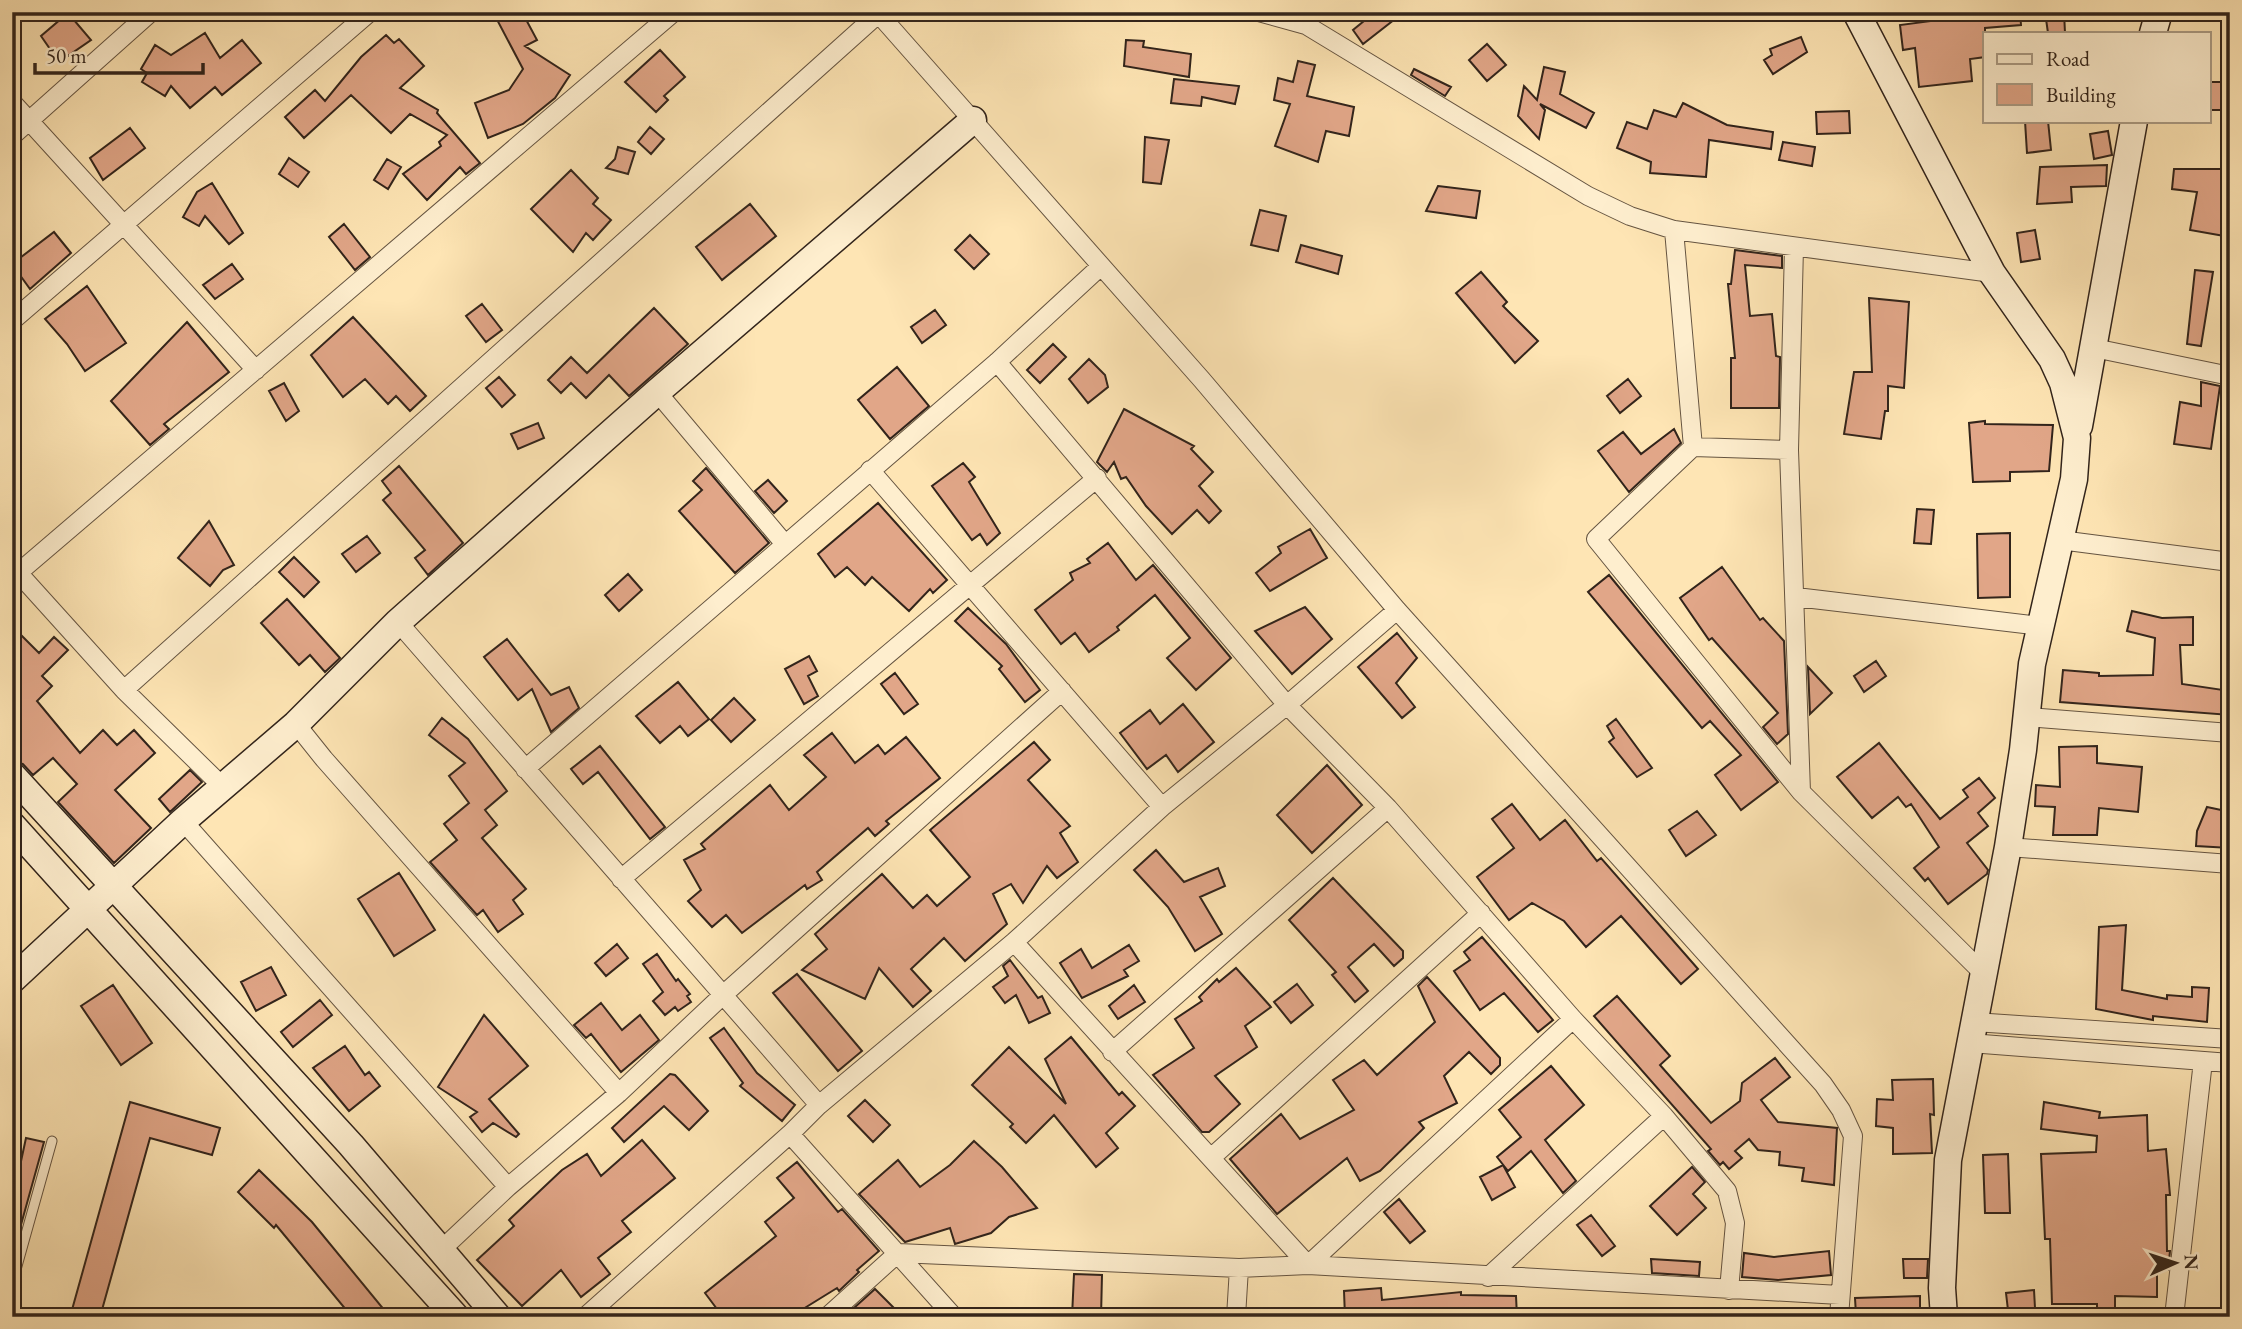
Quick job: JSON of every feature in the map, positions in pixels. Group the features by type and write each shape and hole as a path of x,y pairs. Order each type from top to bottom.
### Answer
{"street":[{"path":"12,136 151,12"},
{"path":"12,321 370,12"},
{"path":"224,788 124,690 15,570 256,370 674,12"},
{"path":"1259,12 1306,25 1588,195 1630,216 1674,230 1993,273"},
{"path":"1856,12 1993,273 2052,359 2063,383 2077,438"},
{"path":"2153,32 2159,12"},
{"path":"124,690 878,13 1270,459 1397,610 1814,1074 1841,1110 1853,1136 1853,1155 1839,1317"},
{"path":"12,102 256,370"},
{"path":"12,979 183,821 296,724 398,622 657,392 973,120"},
{"path":"1944,1317 1942,1288 1948,1160 2008,847 2032,664 2074,479 2077,438 2134,122"},
{"path":"1674,230 1692,447"},
{"path":"1794,247 1790,450 1801,792"},
{"path":"526,769 784,543 997,362 1101,266"},
{"path":"2094,348 2230,376"},
{"path":"997,362 1287,705 1388,808 1573,1019 1664,1116 1727,1191 1733,1206 1735,1223 1729,1290"},
{"path":"657,392 784,543"},
{"path":"1790,450 1692,447 1596,538 1801,792 1983,973"},
{"path":"870,470 1162,807"},
{"path":"621,879 1097,478"},
{"path":"2060,540 2230,562"},
{"path":"1796,597 2040,626"},
{"path":"585,1317 819,1105 1014,942 1162,807 1287,705 1397,610"},
{"path":"398,622 819,1105"},
{"path":"441,1250 508,1187 619,1093 723,995 1062,691"},
{"path":"2026,717 2230,733"},
{"path":"296,724 619,1093"},
{"path":"12,775 351,1145 498,1317"},
{"path":"1112,1052 1388,808"},
{"path":"183,821 508,1187"},
{"path":"12,825 456,1317"},
{"path":"2008,847 2230,864"},
{"path":"1212,1157 1481,913"},
{"path":"1014,942 1308,1265"},
{"path":"1308,1265 1573,1019"},
{"path":"1972,1032 2230,1039"},
{"path":"1972,1032 2230,1063"},
{"path":"2174,1317 2203,1061"},
{"path":"1488,1277 1664,1116"},
{"path":"790,1134 954,1317"},
{"path":"827,1317 898,1254 1240,1268 1308,1265 1840,1295"},
{"path":"1236,1317 1240,1268"}],"lane":[{"path":"12,1284 52,1141"}],"building":[{"path":"493,12 522,12 537,40 525,46 570,75 555,98 523,124 488,138 475,103 509,90 523,69"},
{"path":"1375,12 1404,12 1363,44 1353,30"},
{"path":"1937,12 2020,12 2021,25 1985,28 1983,57 1970,59 1972,81 1919,87 1915,48 1903,50 1900,25 1939,20"},
{"path":"2045,12 2064,12 2065,32 2048,32"},
{"path":"68,13 91,40 59,62 41,36"},
{"path":"205,33 220,58 242,40 261,63 222,95 215,87 190,108 171,86 165,96 142,82 147,73 141,69 155,45 171,55"},
{"path":"386,35 394,43 399,39 424,66 400,88 438,110 437,113 480,163 466,174 460,167 427,200 403,174 441,146 439,142 447,135 410,114 391,133 351,95 304,138 285,117 315,90 325,101 361,57"},
{"path":"1801,37 1807,52 1773,74 1764,60 1772,55 1770,49"},
{"path":"1126,40 1144,41 1143,47 1191,54 1189,77 1124,66"},
{"path":"1487,44 1506,65 1487,81 1469,60"},
{"path":"660,50 685,77 664,96 668,100 656,112 625,82"},
{"path":"1298,61 1315,65 1307,96 1354,107 1349,136 1326,131 1318,162 1275,146 1290,104 1274,100 1278,78 1293,82"},
{"path":"1544,67 1565,72 1560,94 1594,113 1586,128 1540,104 1545,110 1539,139 1518,116 1524,86 1537,100"},
{"path":"1414,69 1451,87 1445,96 1411,75"},
{"path":"1174,79 1239,86 1235,104 1202,97 1201,106 1171,103"},
{"path":"2210,82 2228,82 2228,110 2210,110"},
{"path":"1683,103 1727,125 1773,132 1771,149 1709,140 1706,177 1650,173 1651,162 1617,148 1627,122 1647,129 1654,110 1676,117"},
{"path":"1849,111 1850,133 1817,134 1816,112"},
{"path":"2025,122 2048,122 2051,150 2027,153"},
{"path":"650,127 664,139 651,154 638,142"},
{"path":"130,128 145,148 103,180 90,158"},
{"path":"2108,131 2112,155 2094,159 2090,134"},
{"path":"1145,137 1169,140 1161,184 1143,182"},
{"path":"1783,142 1815,147 1812,166 1779,160"},
{"path":"618,147 635,152 628,174 606,168 615,159"},
{"path":"289,158 309,172 298,187 279,174"},
{"path":"387,159 401,167 388,189 374,180"},
{"path":"2107,165 2106,186 2071,187 2072,202 2037,204 2040,167"},
{"path":"2174,169 2230,169 2230,237 2190,230 2197,192 2172,189"},
{"path":"571,170 598,198 593,204 611,220 593,240 586,233 573,252 531,209"},
{"path":"212,183 243,233 229,244 205,216 199,226 183,217 197,192"},
{"path":"1438,186 1480,191 1476,218 1426,211"},
{"path":"750,204 776,236 722,280 696,247"},
{"path":"1260,210 1286,216 1278,251 1251,245"},
{"path":"344,224 370,257 355,270 329,237"},
{"path":"2035,230 2040,259 2021,262 2017,233"},
{"path":"54,232 71,253 30,289 12,264"},
{"path":"970,235 989,254 974,269 955,250"},
{"path":"1301,245 1342,256 1338,274 1296,262"},
{"path":"1735,250 1782,256 1782,268 1745,265 1750,316 1772,314 1776,356 1780,357 1779,408 1731,408 1731,358 1735,358 1728,284 1731,284"},
{"path":"232,264 243,279 215,299 203,285"},
{"path":"2195,270 2213,272 2201,346 2187,344"},
{"path":"1481,272 1507,302 1503,306 1538,341 1515,363 1456,293"},
{"path":"87,286 126,343 85,371 67,344 45,319"},
{"path":"1869,298 1909,302 1904,388 1888,386 1888,411 1885,411 1881,439 1844,434 1854,372 1872,372"},
{"path":"482,304 502,330 486,342 466,316"},
{"path":"654,308 688,344 629,396 609,375 586,398 571,383 561,393 548,380 571,357 587,373"},
{"path":"935,310 946,325 922,343 911,327"},
{"path":"353,317 426,396 410,411 396,396 388,404 365,379 343,397 311,355"},
{"path":"187,322 229,372 164,424 169,429 150,445 111,401"},
{"path":"1053,344 1066,357 1040,383 1027,370"},
{"path":"1089,359 1105,375 1108,387 1088,403 1069,379"},
{"path":"897,367 929,406 890,439 858,400"},
{"path":"499,377 515,395 502,407 486,388"},
{"path":"1628,379 1641,396 1620,413 1607,396"},
{"path":"2201,382 2220,386 2211,449 2174,444 2180,402 2201,406"},
{"path":"284,383 299,411 286,421 269,391"},
{"path":"1124,409 1194,446 1191,449 1213,472 1199,486 1221,511 1209,523 1197,510 1172,534 1146,506 1126,477 1121,479 1114,462 1107,472 1097,462"},
{"path":"1985,421 1985,424 2053,425 2049,471 2010,472 2010,481 1973,482 1969,423"},
{"path":"538,423 544,438 518,449 511,434"},
{"path":"1674,429 1681,443 1629,492 1598,451 1623,432 1641,454"},
{"path":"963,463 975,477 969,482 1000,533 987,545 980,534 972,540 932,486"},
{"path":"399,466 463,543 428,575 415,558 425,550 383,500 391,493 382,481"},
{"path":"706,468 769,543 735,573 679,511 702,490 693,481"},
{"path":"768,480 787,501 774,513 755,491"},
{"path":"878,503 947,580 933,593 930,589 909,611 872,577 865,585 847,567 835,577 818,554"},
{"path":"1917,509 1934,510 1931,544 1914,543"},
{"path":"209,521 234,565 223,570 210,586 178,558"},
{"path":"1310,529 1327,558 1270,591 1256,573 1281,553 1278,547"},
{"path":"2010,533 2010,597 1978,598 1977,534"},
{"path":"367,536 380,553 356,572 342,554"},
{"path":"1108,543 1136,580 1153,565 1231,658 1196,690 1167,658 1190,638 1155,595 1117,627 1119,630 1089,652 1075,633 1061,644 1035,610 1073,580 1070,573 1090,563 1087,559"},
{"path":"294,557 319,582 304,597 279,572"},
{"path":"1722,567 1760,620 1763,618 1784,641 1788,734 1777,744 1763,727 1778,713 1712,638 1709,640 1680,598"},
{"path":"628,574 642,590 619,611 605,595"},
{"path":"1609,575 1778,782 1741,810 1715,775 1741,755 1710,721 1702,728 1588,592"},
{"path":"287,599 340,658 325,672 310,655 299,665 261,623"},
{"path":"1305,607 1332,639 1292,674 1255,631"},
{"path":"968,608 1006,644 1040,690 1025,702 999,669 1002,666 955,621"},
{"path":"2132,611 2162,618 2193,617 2193,645 2180,645 2182,684 2230,691 2230,715 2060,702 2063,670 2099,673 2099,676 2153,675 2155,638 2127,631"},
{"path":"12,626 39,653 54,637 68,650 42,676 52,686 37,701 80,753 103,730 117,745 134,730 155,753 115,790 151,828 114,863 58,802 77,784 53,758 33,775 23,764 12,760"},
{"path":"1397,633 1417,658 1396,683 1415,707 1402,718 1358,667"},
{"path":"507,639 551,695 569,687 579,708 551,732 532,689 518,700 484,657"},
{"path":"809,656 817,671 808,676 818,696 804,704 785,669"},
{"path":"1876,661 1886,676 1864,692 1854,676"},
{"path":"1808,667 1832,693 1810,714"},
{"path":"895,673 918,704 904,714 881,684"},
{"path":"678,682 709,719 688,736 680,726 660,743 636,716"},
{"path":"734,698 755,720 731,742 711,720"},
{"path":"1183,704 1214,742 1178,772 1166,755 1147,769 1120,733 1150,710 1160,724"},
{"path":"442,718 468,739 507,791 485,810 497,825 482,838 526,889 513,900 523,914 498,932 483,910 477,915 430,862 457,840 444,824 469,803 449,776 465,763 429,735"},
{"path":"1616,719 1652,768 1637,777 1609,742 1614,738 1607,726"},
{"path":"832,733 855,763 878,745 885,754 906,737 940,778 886,821 889,824 875,836 868,828 817,872 822,880 807,889 805,885 742,933 726,915 712,927 688,901 701,890 684,860 705,849 701,844 770,785 789,810 826,777 804,755"},
{"path":"1034,742 1050,760 1028,780 1070,826 1060,833 1078,862 1057,878 1047,866 1023,903 1011,884 993,894 1007,924 965,961 944,938 911,969 931,991 913,1007 879,968 865,999 802,970 827,949 815,934 882,874 913,908 927,895 937,906 970,877 930,830"},
{"path":"1879,743 1940,819 1968,797 1963,790 1979,778 1995,798 1978,813 1988,826 1967,843 1988,870 1987,874 1948,904 1928,878 1925,881 1914,868 1939,847 1911,804 1906,807 1898,797 1872,818 1837,777"},
{"path":"600,746 665,827 650,839 598,772 583,784 571,769"},
{"path":"2097,746 2097,763 2142,767 2138,812 2099,808 2097,835 2053,835 2055,807 2035,806 2036,785 2060,787 2059,747"},
{"path":"1327,765 1362,805 1312,853 1277,815"},
{"path":"190,770 202,782 170,812 159,799"},
{"path":"1512,804 1540,840 1565,820 1597,861 1601,858 1698,969 1681,984 1621,916 1586,947 1564,921 1532,903 1509,920 1477,877 1514,848 1492,819"},
{"path":"2207,807 2226,811 2224,820 2230,819 2230,848 2196,846 2197,831"},
{"path":"1697,811 1716,835 1686,856 1669,830"},
{"path":"1156,850 1184,882 1218,868 1225,886 1200,897 1222,934 1195,951 1168,907 1134,870"},
{"path":"399,873 435,930 394,956 358,899"},
{"path":"1333,878 1403,951 1403,958 1394,966 1374,944 1348,967 1368,991 1355,1002 1332,975 1336,972 1289,920"},
{"path":"2126,925 2122,990 2167,999 2167,995 2192,997 2192,987 2209,988 2207,1022 2153,1016 2153,1020 2096,1009 2099,927"},
{"path":"1482,937 1553,1020 1538,1032 1504,993 1480,1010 1454,971 1470,960 1464,952"},
{"path":"617,944 628,958 606,976 595,963"},
{"path":"1129,945 1139,961 1124,970 1128,976 1082,998 1060,963 1081,949 1092,968"},
{"path":"657,954 676,981 678,979 690,994 687,996 691,1002 678,1011 675,1007 665,1015 653,1001 663,992 643,964"},
{"path":"1010,960 1038,998 1042,996 1050,1013 1029,1023 1016,995 1005,1003 993,987 1008,976 1003,966"},
{"path":"271,967 286,995 256,1011 241,982"},
{"path":"1236,968 1271,1007 1245,1026 1257,1047 1215,1076 1240,1104 1209,1132 1202,1132 1153,1075 1194,1048 1175,1019 1202,1001 1199,997 1217,979 1219,982"},
{"path":"797,974 862,1051 838,1071 773,993"},
{"path":"1427,977 1500,1058 1500,1065 1491,1074 1469,1052 1444,1076 1457,1103 1419,1122 1424,1128 1380,1171 1360,1181 1347,1158 1277,1214 1230,1159 1281,1114 1300,1139 1354,1110 1333,1080 1364,1060 1377,1075 1435,1022 1418,986"},
{"path":"1297,984 1313,1005 1291,1023 1274,1002"},
{"path":"113,985 152,1043 121,1065 81,1006"},
{"path":"1134,985 1145,1002 1118,1019 1109,1006"},
{"path":"1617,996 1670,1056 1660,1065 1711,1123 1740,1101 1742,1083 1775,1058 1790,1077 1761,1100 1778,1122 1837,1128 1834,1185 1802,1181 1804,1168 1779,1165 1780,1152 1758,1150 1749,1139 1735,1151 1742,1158 1729,1169 1723,1162 1720,1165 1708,1151 1711,1149 1594,1016"},
{"path":"320,1000 332,1015 293,1047 281,1032"},
{"path":"601,1003 622,1030 640,1015 659,1040 621,1072 591,1034 586,1038 574,1025"},
{"path":"484,1015 528,1066 489,1099 519,1134 516,1137 493,1123 482,1132 470,1117 477,1112 438,1087"},
{"path":"724,1028 757,1073 795,1105 782,1121 740,1086 743,1083 710,1038"},
{"path":"1071,1037 1119,1095 1122,1092 1135,1106 1106,1133 1118,1148 1096,1167 1054,1115 1026,1143 1010,1127 1013,1124 972,1085 1009,1047 1066,1104 1045,1059"},
{"path":"345,1046 365,1075 369,1072 380,1086 349,1111 313,1068"},
{"path":"1551,1066 1584,1105 1545,1140 1576,1181 1563,1193 1531,1151 1508,1171 1497,1157 1521,1137 1499,1110"},
{"path":"670,1074 675,1075 708,1111 689,1130 664,1106 624,1142 612,1128"},
{"path":"1933,1079 1934,1115 1930,1114 1932,1153 1893,1154 1893,1128 1876,1126 1877,1099 1893,1100 1892,1080"},
{"path":"865,1100 890,1125 873,1142 848,1116"},
{"path":"130,1102 220,1128 212,1155 150,1138 100,1317 70,1317"},
{"path":"2044,1102 2100,1112 2099,1118 2147,1115 2148,1151 2166,1149 2170,1195 2166,1195 2167,1251 2170,1251 2168,1270 2157,1270 2157,1297 2115,1296 2115,1317 2097,1317 2097,1304 2052,1304 2050,1239 2045,1239 2041,1154 2096,1152 2097,1136 2041,1129"},
{"path":"26,1138 44,1142 12,1257 12,1203"},
{"path":"642,1140 675,1178 622,1221 631,1232 598,1258 610,1274 581,1297 561,1270 522,1306 477,1260 514,1226 509,1220 562,1170 587,1154 601,1176"},
{"path":"974,1141 1002,1167 1037,1208 1009,1217 991,1233 955,1244 950,1228 905,1242 859,1194 898,1160 920,1187 950,1165"},
{"path":"2008,1154 2010,1213 1985,1213 1983,1155"},
{"path":"797,1162 838,1212 842,1209 879,1251 857,1270 859,1272 839,1291 837,1288 790,1317 723,1317 705,1293 776,1236 765,1222 794,1198 777,1178"},
{"path":"1503,1165 1515,1187 1492,1200 1480,1177"},
{"path":"1692,1167 1705,1182 1693,1194 1706,1208 1677,1235 1650,1206"},
{"path":"259,1170 312,1222 390,1317 352,1317 276,1225 274,1228 238,1192"},
{"path":"1399,1199 1425,1231 1410,1243 1384,1212"},
{"path":"1591,1215 1615,1246 1602,1256 1577,1225"},
{"path":"1829,1251 1831,1275 1778,1280 1742,1277 1744,1253 1774,1257"},
{"path":"1651,1259 1700,1262 1699,1276 1652,1273"},
{"path":"1903,1259 1928,1259 1927,1278 1904,1278"},
{"path":"1074,1274 1102,1275 1101,1317 1072,1317"},
{"path":"1381,1288 1382,1300 1461,1292 1461,1295 1516,1296 1517,1317 1345,1317 1344,1291"},
{"path":"875,1289 903,1317 865,1317 855,1307"},
{"path":"2034,1290 2035,1308 2008,1310 2006,1293"},
{"path":"1920,1296 1920,1314 1856,1315 1855,1298"}]}
